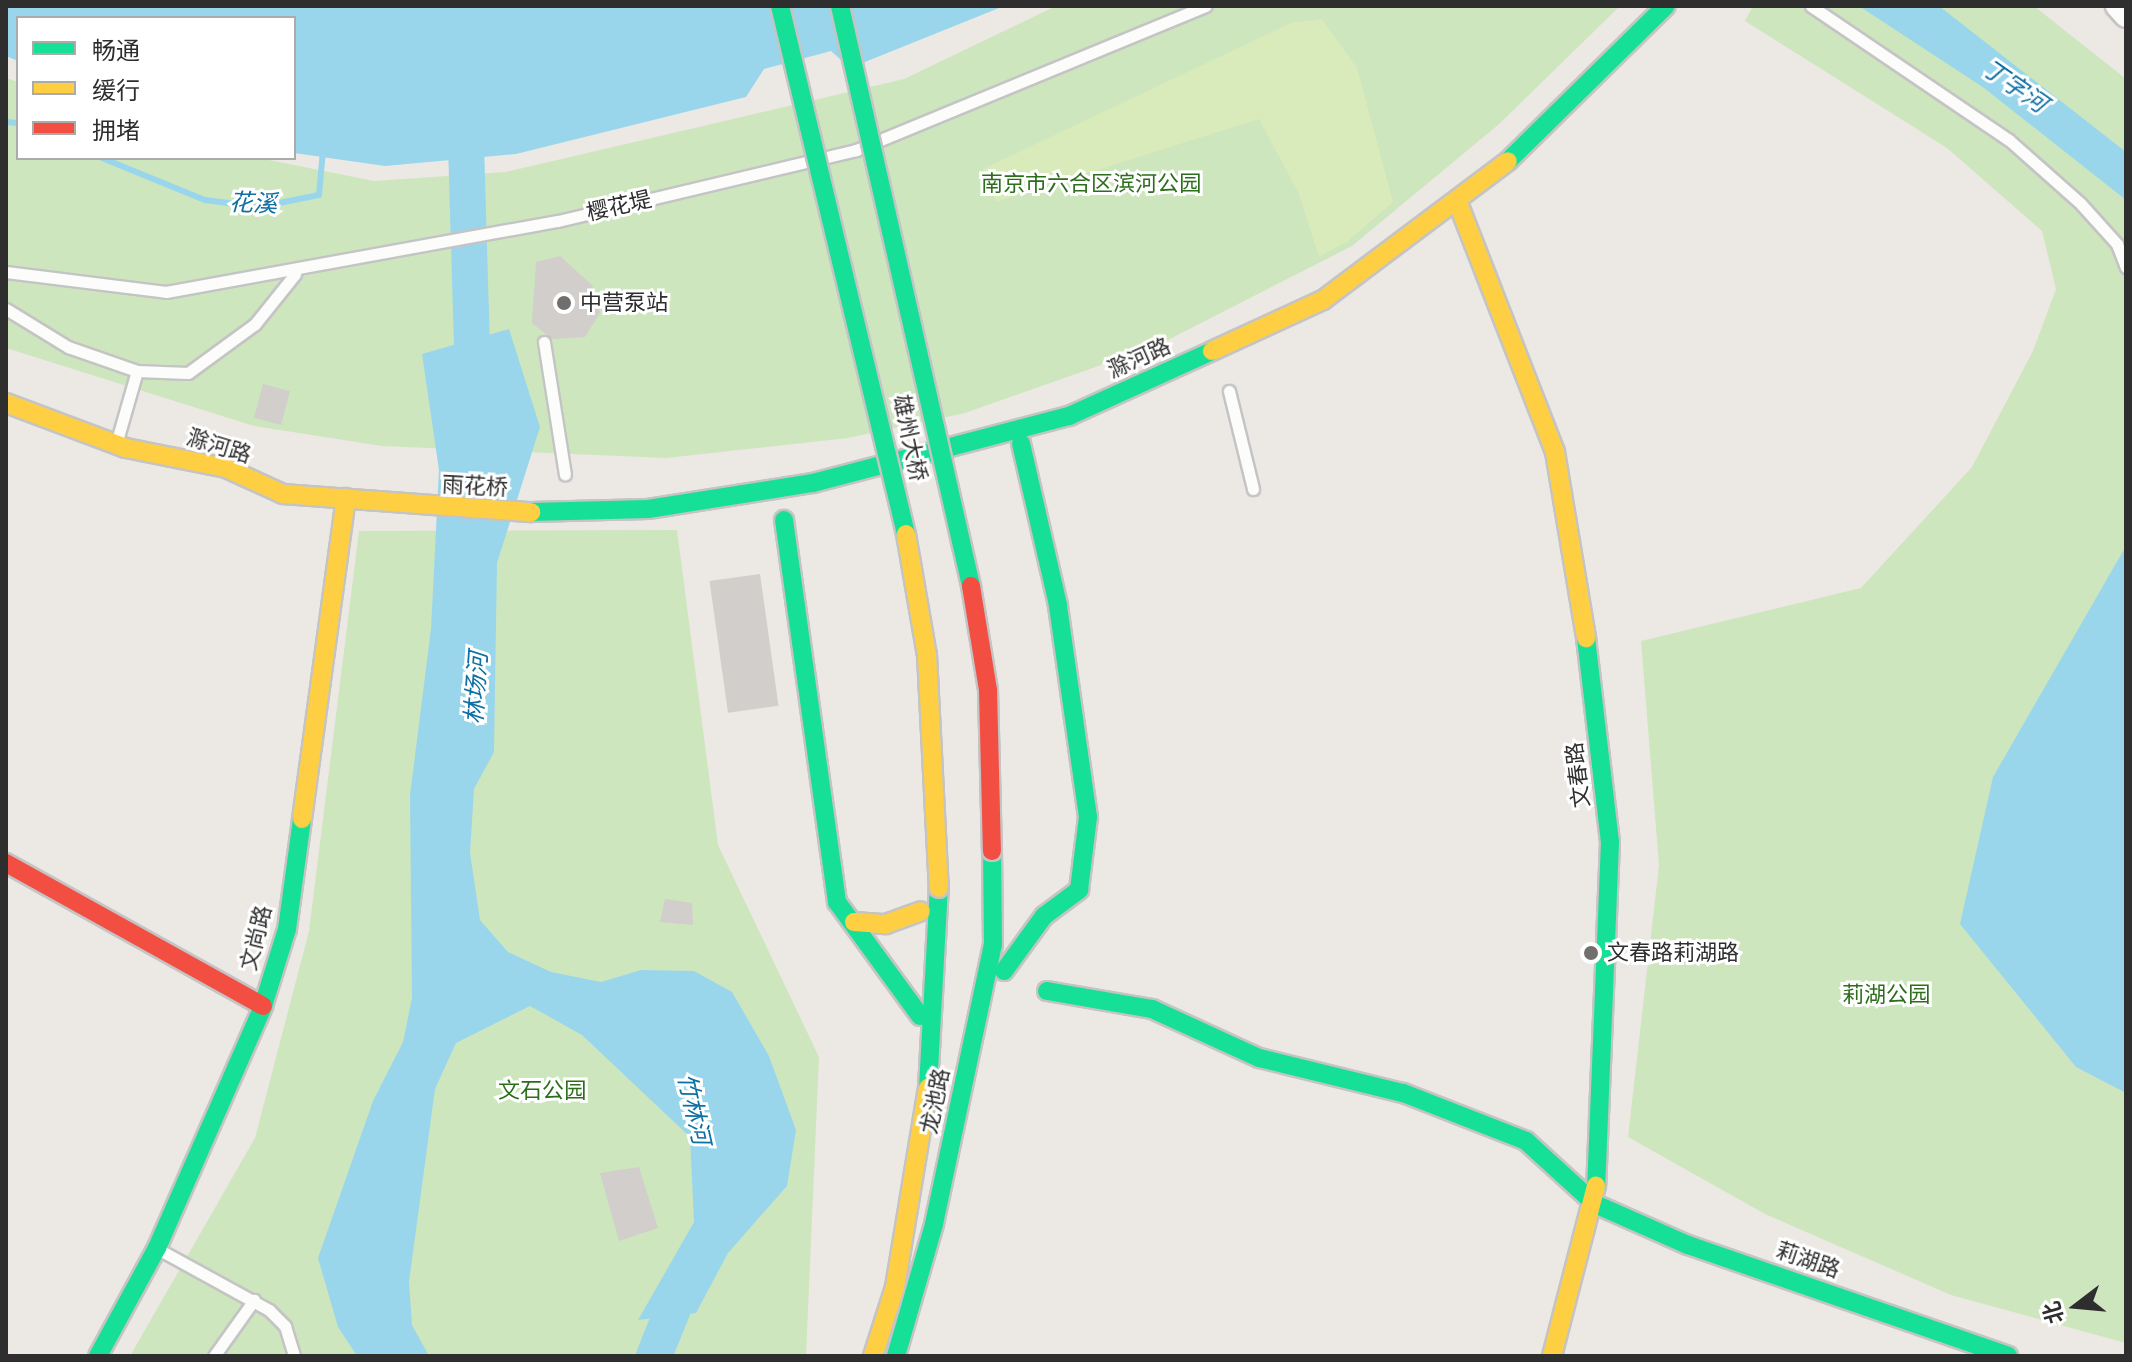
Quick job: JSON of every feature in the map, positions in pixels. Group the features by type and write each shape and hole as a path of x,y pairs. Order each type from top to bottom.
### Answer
{"street":[{"name":"雄州大桥","path":"780,6 889,440 927,655 939,888"},
{"name":"雄州大桥","path":"840,6 969,575 988,690 992,851"},
{"name":"滁河路","path":"522,512 699,503 813,483 1069,416 1323,300 1458,203 1562,114 1666,6"},
{"path":"2117,6 2126,16"},
{"name":"文春路","path":"1458,203 1555,452 1577,563 1610,842 1595,1204 1552,1356"},
{"name":"滁河路","path":"6,403 116,444 226,468 283,494 424,507"},
{"path":"1004,971 1044,916 1079,890 1088,817 1058,605 1021,443"},
{"name":"文尚路","path":"98,1356 157,1248 263,1006 287,929 346,498"},
{"name":"雨花桥","path":"424,507 522,512"},
{"path":"784,520 824,838 837,902 854,922 904,1003 920,1016"},
{"name":"龙池路","path":"896,1356 934,1224 993,945 992,851"},
{"path":"6,863 263,1006"},
{"name":"龙池路","path":"873,1356 895,1287 932,1066 939,888"},
{"path":"998,909 1044,916"},
{"path":"854,922 886,924 921,911"},
{"name":"莉湖路","path":"1047,991 1152,1009 1259,1058 1430,1104 1526,1141 1595,1204 1688,1245 2008,1356"}],"lane":[{"name":"樱花堤","path":"6,272 166,292 295,274 856,150 1206,6"},
{"path":"1811,6 2009,140 2081,204 2117,244 2126,267"},
{"path":"6,309 82,354 137,371 188,373 255,324 295,274"},
{"path":"544,342 565,474"},
{"path":"116,444 137,371"},
{"path":"1229,391 1253,489"},
{"path":"157,1248 254,1300 285,1326 294,1356"},
{"path":"214,1356 254,1300"}],"green space":[{"name":"南京市六合区滨河公园","path":"1056,6 1620,6 1498,125 1352,246 1158,345 965,413 848,438 666,458 382,446 254,426 6,348 6,78 16,81 16,160 269,160 374,181 506,172 904,79"},
{"name":"莉湖公园","path":"1753,6 2034,6 2126,79 2126,1343 1951,1295 1765,1214 1628,1137 1659,865 1641,641 1861,588 1972,467 2033,351 2056,289 2042,231 1947,148 1745,21"},
{"path":"1322,19 1357,68 1393,202 1348,241 1319,257 1299,194 1259,119 996,202 983,169 1291,23"},
{"name":"文石公园","path":"677,530 718,845 819,1057 806,1356 130,1356 255,1138 309,931 359,531"}],"water":[{"path":"6,6 1004,6 850,68 831,51 764,69 746,97 516,154 385,166 296,153 296,16 16,16 16,60 6,56"},
{"name":"丁字河","path":"1859,6 1939,6 2126,152 2126,200 1984,88"},
{"path":"509,329 540,427 497,563 494,752 474,789 470,853 480,920 508,952 551,972 601,982 641,970 694,971 732,992 769,1056 796,1130 787,1186 728,1253 696,1313 638,1320 694,1222 690,1137 582,1035 530,1006 456,1043 435,1089 409,1282 412,1325 429,1356 357,1356 338,1327 318,1258 373,1101 403,1042 412,998 410,795 431,629 439,470 422,354"},
{"path":"2126,546 2126,1093 2076,1067 1960,924 1993,777"}],"building":[{"name":"中营泵站","path":"560,256 592,285 600,313 585,337 552,339 532,323 536,262"},
{"path":"263,384 290,391 281,425 254,418"},
{"path":"760,574 779,706 728,713 709,581"},
{"path":"665,899 692,903 693,925 660,922"},
{"path":"639,1167 658,1228 619,1241 600,1173"}],"waterway":[{"name":"林场河","path":"465,111 473,388"},
{"name":"花溪","path":"6,122 16,123"},
{"name":"花溪","path":"107,160 205,200 259,207 319,195 323,150"},
{"name":"竹林河","path":"654,1356 689,1269"}],"traffic: fast":[{"path":"780,6 906,534"},
{"path":"840,6 971,586"},
{"path":"1508,161 1666,6"},
{"path":"531,512 648,509 813,483 1069,416 1212,351"},
{"path":"1004,971 1044,916 1079,890 1088,817 1058,605 1021,443"},
{"path":"784,520 837,902 920,1016"},
{"path":"1586,638 1610,842 1596,1186"},
{"path":"98,1356 157,1248 263,1006 287,929 302,819"},
{"path":"896,1356 934,1224 993,945 992,851"},
{"path":"928,1088 939,888"},
{"path":"1047,991 1152,1009 1259,1058 1403,1093 1526,1141 1595,1204 1688,1245 2008,1356"}],"traffic: slow":[{"path":"1212,351 1323,300 1508,161"},
{"path":"1458,203 1555,452 1586,638"},
{"path":"6,403 126,448 226,468 283,494 531,512"},
{"path":"302,819 346,498"},
{"path":"906,534 927,655 939,888"},
{"path":"854,922 886,924 921,911"},
{"path":"873,1356 895,1287 928,1088"},
{"path":"1552,1356 1596,1186"}],"traffic: jam":[{"path":"971,586 988,690 992,851"},
{"path":"6,863 263,1006"}],"place":[{"name":"中营泵站","path":"564,303"},
{"name":"文春路莉湖路","path":"1591,953"}]}
